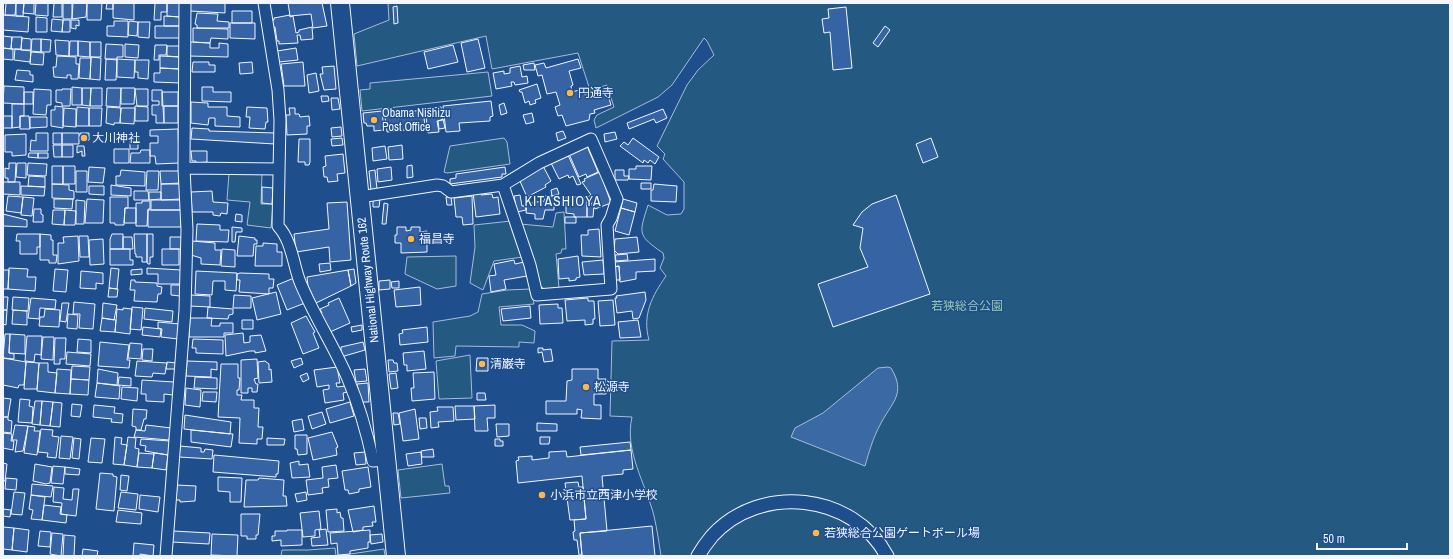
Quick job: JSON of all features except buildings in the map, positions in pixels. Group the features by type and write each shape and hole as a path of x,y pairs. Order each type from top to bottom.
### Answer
{"highway":[{"name":"National Highway Route 162","path":"340,3 396,556"}],"street":[{"path":"166,556 185,317 187,230 184,168 185,3"},
{"path":"264,3 278,90 280,126 278,226 286,235 300,282 318,323 348,378 361,415 373,461 386,460"},
{"path":"360,197 437,185 443,186 450,192 503,185 539,163 591,139 617,199 611,218 607,225 611,289 537,295 530,265 503,185"},
{"path":"184,168 279,169"},
{"path":"698,556 712,536 726,524 744,513 761,506 796,501 825,506 853,519 874,537 887,556"}],"green space":[{"name":"若狭総合公園","path":"388,3 1450,3 1450,556 661,556 654,516 633,455 630,430 632,417 610,416 612,341 649,340 647,322 650,306 656,291 666,276 660,268 664,258 663,253 644,238 642,233 643,222 648,205 667,215 681,214 684,209 684,182 663,159 665,154 657,146 687,85 698,70 714,55 704,38 672,85 658,97 596,128 594,120 597,115 614,107 607,85 590,90 578,53 492,69 486,36 357,66 354,34 389,20"},
{"path":"488,72 492,96 362,111 360,90 370,89 370,83"},
{"path":"504,138 507,142 510,164 447,173 444,172 450,146"},
{"path":"229,173 262,173 261,204 273,204 271,228 247,225 250,202 227,200"},
{"path":"564,212 566,249 562,249 561,253 556,254 559,288 546,290 540,286 520,224 553,227 556,213"},
{"path":"511,221 523,257 494,261 483,290 470,283 475,247 474,225"},
{"path":"456,256 456,286 437,289 405,274 407,257"},
{"path":"531,289 534,304 499,307 501,325 522,325 535,331 534,343 519,342 519,347 456,346 455,356 434,358 433,322 470,316 478,312 482,294 507,290"},
{"path":"470,355 472,398 439,399 436,361"},
{"path":"442,464 445,486 449,486 450,493 401,498 398,470"},
{"path":"335,548 336,556 281,556 282,550"},
{"path":"384,549 385,556 337,556"}],"shaded area":[{"path":"878,368 891,368 896,377 898,385 896,398 875,435 865,466 791,437 795,428 823,413"}],"place":[{"name":"円通寺","path":"570,93"},
{"name":"Obama Nishizu Post Office","path":"374,120"},
{"name":"大川神社","path":"84,138"},
{"name":"福昌寺","path":"411,239"},
{"name":"清巌寺","path":"482,364"},
{"name":"松源寺","path":"586,387"},
{"name":"小浜市立西津小学校","path":"542,495"},
{"name":"若狭総合公園ゲートボール場","path":"816,533"}],"district":[{"name":"KITASHIOYA","path":"563,201"}]}
